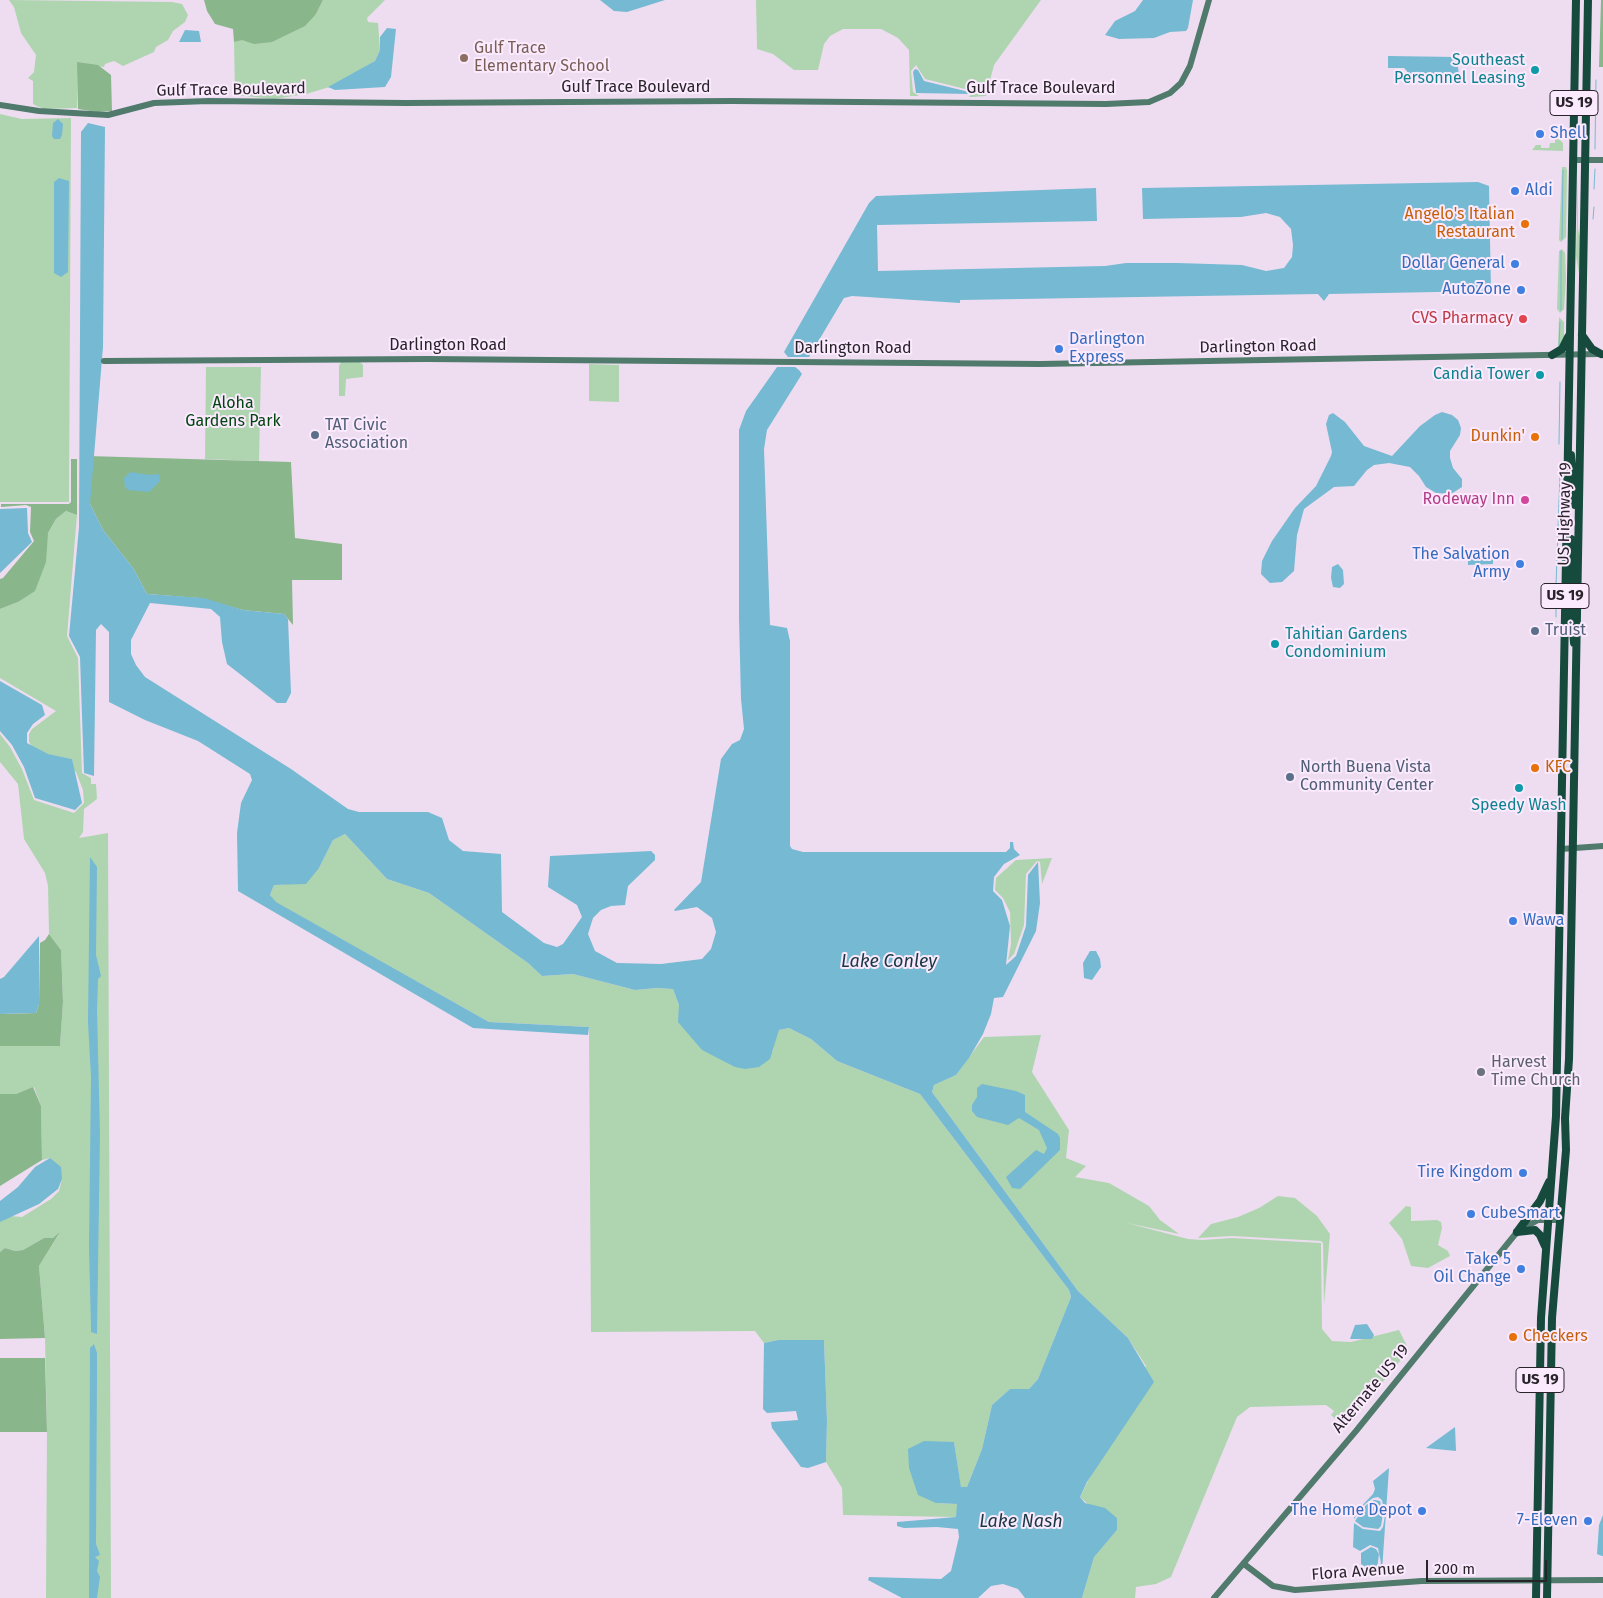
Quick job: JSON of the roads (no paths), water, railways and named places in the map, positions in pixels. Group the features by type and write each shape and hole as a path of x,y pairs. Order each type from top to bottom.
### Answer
{"highway":[{"name":"US Highway 19","path":"1536,1598 1542,1302 1553,1173 1557,1059 1576,0"},
{"name":"US Highway 19","path":"1547,1598 1554,1295 1566,1150 1565,1118 1569,1059 1588,0"},
{"path":"1552,355 1562,349 1570,333"},
{"path":"1582,335 1590,347 1602,354"},
{"path":"1568,452 1573,466 1573,493 1578,522"},
{"path":"1566,524 1571,531 1572,585 1577,593"},
{"path":"1565,597 1571,605 1572,634 1577,658"},
{"path":"1557,1059 1563,1071 1565,1118"},
{"path":"1517,1232 1540,1201 1553,1173"},
{"path":"1517,1232 1529,1230 1538,1232 1546,1250"},
{"path":"1542,1302 1545,1325 1544,1367 1548,1374 1551,1375"},
{"path":"1539,1390 1544,1391 1546,1395 1546,1420 1550,1432"}],"street":[{"name":"Gulf Trace Boulevard","path":"0,105 39,111 108,114 154,103 208,101 416,103 732,101 1097,104 1149,102 1170,93 1181,83 1190,66 1209,0"},
{"path":"1573,160 1603,160"},
{"name":"Darlington Road","path":"104,361 428,359 1063,364 1602,354"},
{"path":"1561,849 1603,846"},
{"name":"Alternate US 19","path":"1214,1598 1466,1296 1517,1232 1534,1221 1560,1220"},
{"name":"Flora Avenue","path":"1244,1564 1273,1586 1285,1590 1422,1581 1603,1580"}],"water":[{"path":"600,0 665,0 627,12 614,11"},
{"path":"1143,0 1193,0 1186,31 1170,32 1154,38 1119,39 1105,35 1115,21 1135,11"},
{"path":"387,28 396,29 391,77 385,87 335,90 328,87 375,61 380,50 380,37"},
{"path":"185,30 199,31 201,42 179,42"},
{"path":"1388,56 1457,57 1459,76 1407,77 1407,71 1404,68 1388,68"},
{"path":"915,69 918,70 924,81 965,91 970,94 916,93 913,72"},
{"path":"58,119 63,124 62,135 60,139 54,139 52,136 53,123"},
{"name":"Lake Conley","path":"88,123 105,127 103,347 90,504 103,530 133,568 147,594 204,598 243,610 284,614 288,619 291,693 286,703 277,703 227,664 222,642 220,617 211,609 150,603 131,640 131,654 136,665 145,677 291,769 348,809 359,812 428,812 442,818 449,840 463,851 501,854 502,912 544,943 557,947 563,944 582,917 577,905 548,887 550,856 651,851 655,855 655,860 628,886 625,905 611,906 601,910 593,918 588,934 595,951 617,963 661,964 702,959 711,949 716,932 712,918 697,907 674,910 701,882 721,759 732,744 740,740 744,729 741,699 739,619 739,430 746,411 777,367 795,367 802,374 767,430 764,449 770,625 787,628 790,641 790,846 792,849 803,852 1006,852 1010,848 1010,842 1013,842 1014,849 1020,855 1004,864 994,877 993,891 1002,900 1010,926 1006,965 1016,956 1026,926 1028,875 1038,862 1040,903 1036,931 1003,997 994,998 991,1014 983,1034 969,1058 956,1075 934,1085 932,1092 1078,1291 1128,1338 1154,1382 1087,1482 1080,1497 1085,1503 1105,1508 1117,1518 1117,1530 1094,1557 1082,1598 1025,1598 1018,1589 1003,1584 991,1586 978,1598 902,1598 868,1580 869,1577 941,1579 951,1571 959,1537 958,1529 937,1527 904,1528 897,1526 897,1522 956,1517 957,1504 936,1503 918,1495 909,1468 908,1449 924,1441 954,1442 961,1487 967,1487 982,1449 992,1405 1010,1389 1029,1389 1038,1379 1071,1297 1069,1290 920,1094 837,1061 811,1039 789,1028 779,1030 770,1059 759,1067 745,1069 735,1067 702,1050 678,1022 679,1005 673,989 635,990 573,974 542,976 528,963 429,893 387,879 345,834 333,840 319,868 306,884 274,885 270,895 276,902 489,1022 589,1027 588,1035 473,1028 238,891 237,833 241,803 252,780 250,774 198,741 145,720 109,702 109,632 101,624 96,630 94,776 84,773 80,657 69,636 79,527 81,132"},
{"path":"59,178 69,181 68,272 61,277 54,273 54,182"},
{"path":"1478,182 1489,186 1491,291 1329,294 1324,301 1318,294 960,300 960,303 852,296 844,298 809,357 788,357 784,352 869,203 876,196 1096,188 1097,221 877,225 878,271 1178,263 1242,265 1266,271 1284,268 1292,257 1291,229 1280,217 1266,213 1241,217 1143,219 1142,188"},
{"path":"1442,412 1452,415 1458,420 1461,428 1460,435 1450,451 1450,458 1453,468 1462,479 1462,487 1451,494 1436,493 1426,487 1410,467 1389,463 1374,465 1367,470 1354,486 1334,487 1304,509 1297,535 1294,571 1282,582 1270,583 1261,574 1262,561 1272,541 1295,508 1316,486 1331,456 1332,452 1326,424 1329,415 1333,413 1345,422 1364,446 1392,456 1420,426 1435,415"},
{"path":"130,472 150,475 159,474 160,481 149,492 128,490 125,487 124,478"},
{"path":"27,508 28,533 32,542 0,573 0,509"},
{"path":"1473,555 1493,556 1493,564 1468,565 1468,558"},
{"path":"1338,564 1343,570 1344,584 1340,588 1333,587 1331,578 1332,567"},
{"path":"0,681 42,705 45,715 33,724 27,733 27,743 48,754 72,759 82,803 75,810 35,798 24,767 12,745 0,731"},
{"path":"90,857 97,867 96,955 101,976 98,979 97,1010 100,1134 97,1334 91,1332 89,1247 91,1077 88,1022"},
{"path":"39,936 39,1004 36,1013 0,1014 0,979 4,977"},
{"path":"1090,951 1096,951 1101,967 1092,980 1084,978 1083,963"},
{"path":"982,1084 1016,1091 1025,1095 1025,1112 1058,1134 1060,1138 1060,1150 1020,1189 1012,1188 1006,1177 1036,1150 1044,1154 1047,1148 1039,1130 1019,1118 1008,1125 977,1117 972,1111 972,1105 977,1097 977,1088"},
{"path":"50,1158 61,1167 62,1179 58,1189 39,1204 0,1222 0,1201 18,1187 35,1167"},
{"path":"1367,1324 1374,1335 1372,1339 1350,1339 1355,1325"},
{"path":"778,1340 824,1340 827,1421 826,1462 808,1468 801,1467 772,1428 771,1422 798,1420 796,1411 767,1413 763,1409 764,1343"},
{"path":"94,1344 97,1353 96,1544 100,1555 95,1557 99,1561 97,1571 100,1577 97,1598 89,1598 90,1348"},
{"path":"1455,1427 1456,1451 1426,1448"},
{"path":"1389,1468 1382,1571 1377,1570 1381,1563 1378,1548 1370,1545 1360,1551 1353,1547 1354,1523 1363,1529 1380,1531 1383,1527 1385,1515 1382,1500 1378,1497 1373,1498 1365,1504 1354,1519 1354,1514 1373,1494 1375,1489 1373,1481"},
{"path":"1374,1500 1380,1501 1383,1514 1381,1526 1378,1529 1363,1527 1355,1521 1366,1505"},
{"path":"1603,1515 1602,1556 1597,1554 1599,1525"},
{"path":"1371,1547 1376,1549 1379,1554 1377,1569 1367,1568 1361,1564 1361,1553"}],"waterway":[{"path":"1595,149 1596,80"},
{"path":"1594,189 1595,169"},
{"path":"1562,239 1563,170"},
{"path":"1593,219 1594,207"},
{"path":"1561,251 1561,310"},
{"path":"1559,346 1560,322"},
{"path":"1559,444 1560,382"},
{"path":"1556,585 1560,475"},
{"path":"1556,607 1556,617"}],"place":[{"name":"Gulf Trace Elementary School","path":"464,58"},
{"name":"Southeast Personnel Leasing","path":"1535,70"},
{"name":"Shell","path":"1540,134"},
{"name":"Aldi","path":"1515,191"},
{"name":"Angelo's Italian Restaurant","path":"1525,224"},
{"name":"Dollar General","path":"1515,264"},
{"name":"AutoZone","path":"1521,290"},
{"name":"CVS Pharmacy","path":"1523,319"},
{"name":"Darlington Express","path":"1059,349"},
{"name":"Candia Tower","path":"1540,375"},
{"name":"TAT Civic Association","path":"315,435"},
{"name":"Dunkin'","path":"1535,437"},
{"name":"Rodeway Inn","path":"1525,500"},
{"name":"The Salvation Army","path":"1520,564"},
{"name":"Truist","path":"1535,631"},
{"name":"Tahitian Gardens Condominium","path":"1275,644"},
{"name":"KFC","path":"1535,768"},
{"name":"North Buena Vista Community Center","path":"1290,777"},
{"name":"Speedy Wash","path":"1519,788"},
{"name":"Wawa","path":"1513,921"},
{"name":"Harvest Time Church","path":"1481,1072"},
{"name":"Tire Kingdom","path":"1523,1173"},
{"name":"CubeSmart","path":"1471,1214"},
{"name":"Take 5 Oil Change","path":"1521,1269"},
{"name":"Checkers","path":"1513,1337"},
{"name":"The Home Depot","path":"1422,1511"},
{"name":"7-Eleven","path":"1588,1521"}],"park label":[{"name":"Aloha Gardens Park","path":"233,413"}],"water label":[{"name":"Lake Nash","path":"1021,1522"}]}
